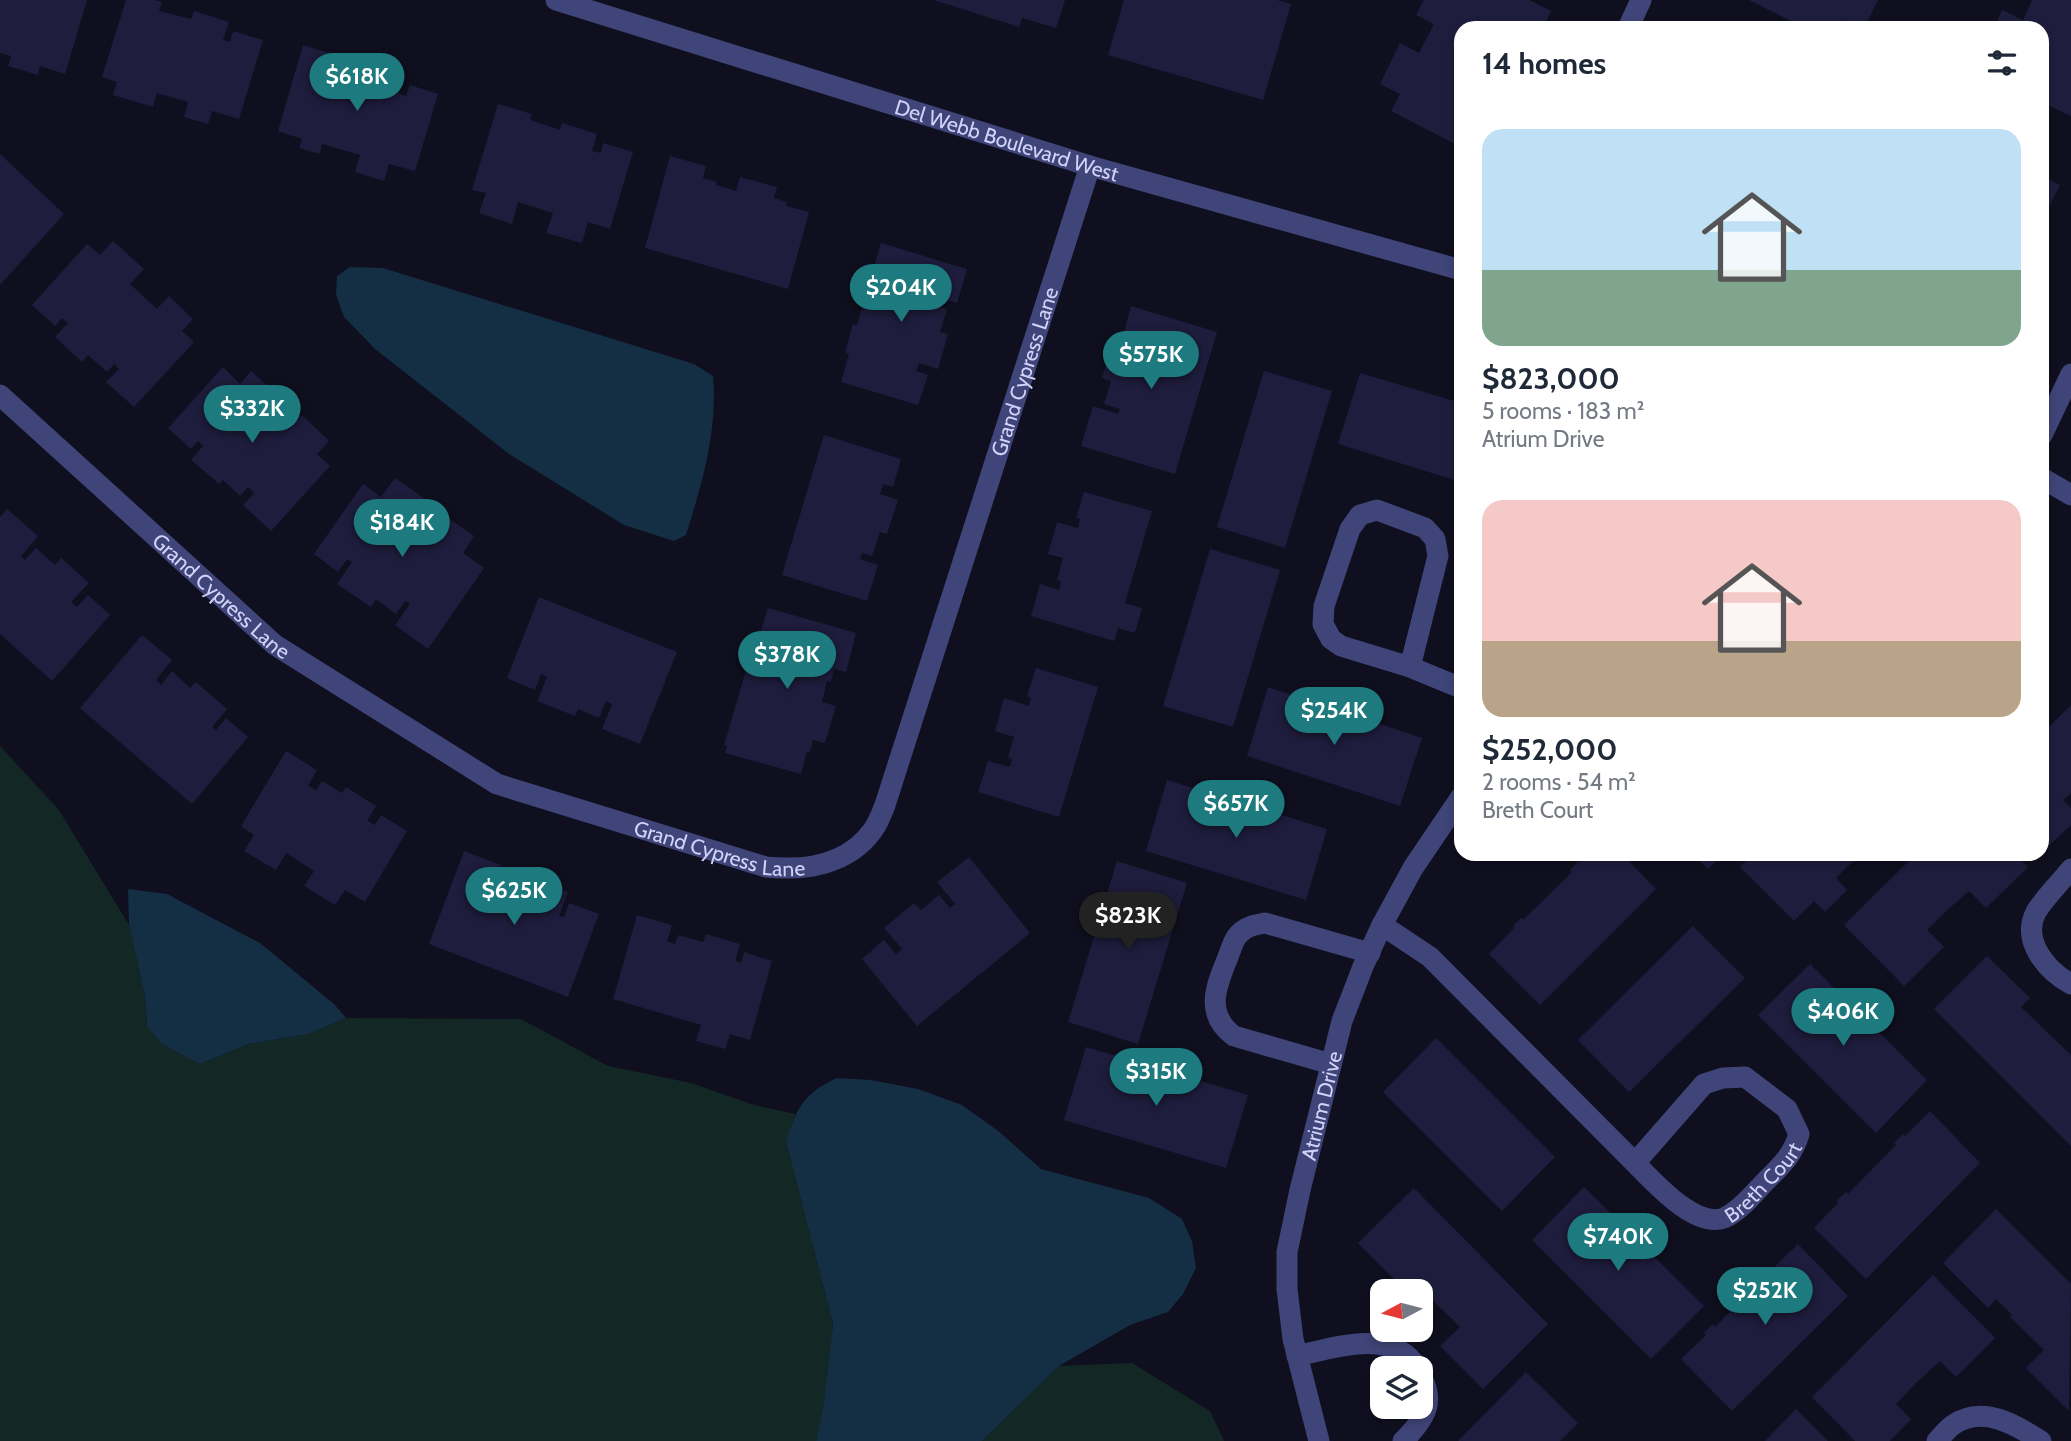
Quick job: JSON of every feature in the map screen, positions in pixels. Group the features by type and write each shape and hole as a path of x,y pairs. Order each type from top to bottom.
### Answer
{"street":[{"name":"Del Webb Boulevard West","path":"556,0 1090,166 1454,268"},
{"path":"1631,21 1641,0"},
{"name":"Grand Cypress Lane","path":"0,395 275,645 497,784 766,867 816,867 840,858 858,847 874,829 886,806 1090,166"},
{"path":"2049,420 2071,374"},
{"path":"2049,482 2071,495"},
{"path":"1410,667 1438,556 1436,539 1425,528 1377,510 1360,515 1350,529 1324,606 1323,624 1331,639 1341,646 1410,667 1454,685"},
{"name":"Atrium Drive","path":"1319,1441 1297,1356 1287,1289 1287,1252 1342,1021 1382,925 1413,868 1454,807"},
{"path":"2071,869 2036,913 2031,933 2039,955 2057,976 2071,984"},
{"path":"1332,1064 1234,1036 1223,1028 1216,1015 1214,998 1223,969 1237,934 1250,926 1265,923 1370,953"},
{"name":"Breth Court","path":"1382,925 1430,957 1635,1163 1686,1209 1707,1219 1724,1218 1747,1201 1794,1151 1799,1134 1787,1109 1745,1077 1723,1078 1704,1084 1635,1163"},
{"path":"1297,1356 1354,1344 1385,1345 1405,1356"},
{"path":"1937,1441 1953,1424 1970,1417 1992,1417 2016,1424 2041,1441"},
{"path":"1403,1441 1420,1419"}],"green space":[{"path":"0,746 59,810 129,925 145,997 147,1026 200,1064 249,1044 309,1034 346,1018 521,1019 608,1066 691,1083 754,1105 795,1114 786,1142 833,1324 823,1408 816,1441 0,1441"},
{"path":"1132,1363 1210,1411 1224,1441 982,1441 1059,1366"}],"water":[{"path":"350,267 383,268 694,364 713,376 711,437 703,477 686,535 674,541 624,525 509,454 375,349 344,317 336,295 337,276"},
{"path":"128,889 167,894 260,943 334,1004 346,1018 309,1034 249,1044 200,1064 162,1044 147,1026 145,997 129,925"},
{"path":"837,1078 871,1080 918,1089 962,1105 997,1130 1041,1169 1149,1198 1182,1219 1192,1241 1196,1268 1183,1294 1168,1312 1130,1325 1059,1366 982,1441 816,1441 823,1408 833,1324 786,1142 803,1103 817,1090"}],"building":[{"path":"0,0 87,0 65,74 40,66 38,75 8,66 11,56 0,53"},
{"path":"126,0 154,0 162,2 159,11 191,19 194,11 229,22 223,40 230,42 233,31 263,40 239,119 212,111 208,124 184,117 188,102 157,93 153,107 113,95 117,82 102,77"},
{"path":"934,0 1065,0 1056,28 1022,18 1019,27"},
{"path":"1124,0 1277,0 1291,4 1263,100 1108,55"},
{"path":"1424,0 1529,0 1551,11 1546,21 1454,21 1454,143 1391,111 1400,94 1380,84 1400,43 1419,53 1434,24 1416,15"},
{"path":"1749,0 1878,0 1868,21 1791,21"},
{"path":"2032,0 2071,0 2071,116 2049,105 2049,21 1997,21 2002,10 2023,20"},
{"path":"303,45 339,56 334,73 340,75 344,64 368,72 369,65 404,75 398,93 406,96 410,85 438,94 415,171 389,164 384,181 355,172 360,155 322,144 320,154 299,148 302,139 278,131"},
{"path":"498,104 532,114 530,120 560,130 562,123 597,134 592,151 601,153 603,143 633,152 610,229 588,222 582,243 546,233 553,213 518,202 512,224 479,213 486,193 472,190"},
{"path":"0,154 64,214 0,285"},
{"path":"670,156 706,166 703,178 736,191 740,177 777,187 774,198 787,202 786,206 809,212 788,289 645,248"},
{"path":"2049,180 2060,185 2049,206"},
{"path":"113,241 144,269 130,284 157,309 169,296 193,319 182,331 194,342 134,407 106,382 119,369 114,364 107,372 88,355 82,362 55,337 68,323 62,318 55,326 32,305 87,244 100,255"},
{"path":"881,243 967,269 957,303 938,298 936,306 947,309 940,332 948,334 938,369 919,363 916,371 928,375 918,405 841,382 849,354 845,352 853,324 857,325"},
{"path":"1131,306 1217,332 1175,474 1081,446 1093,406 1118,414 1120,409 1104,404 1111,381 1102,378 1114,339 1139,346 1140,341 1123,336"},
{"path":"223,367 240,384 251,371 279,396 267,409 289,429 302,415 329,441 317,454 330,466 271,531 243,505 254,493 248,487 240,496 223,480 219,484 191,460 203,446 198,441 191,449 168,428"},
{"path":"1264,371 1332,391 1285,548 1217,527"},
{"path":"1360,373 1454,401 1454,480 1338,444"},
{"path":"824,435 901,459 893,487 883,484 880,494 898,500 887,534 880,532 872,556 862,553 860,559 878,565 867,601 782,575"},
{"path":"395,478 424,498 414,513 418,516 415,520 423,525 435,508 474,536 463,553 484,568 428,649 395,625 410,604 405,601 396,614 376,599 371,607 337,584 352,562 347,559 338,572 314,554 363,484 381,497"},
{"path":"1084,492 1152,511 1125,603 1142,608 1135,633 1118,628 1114,641 1031,616 1040,584 1059,590 1061,581 1057,580 1063,558 1048,554 1057,522 1078,528 1080,519 1076,518"},
{"path":"7,509 38,536 21,556 25,560 36,548 55,565 61,558 89,583 71,602 77,607 88,595 110,615 52,681 0,634 0,517"},
{"path":"1210,549 1280,570 1233,727 1163,706"},
{"path":"539,597 677,652 640,744 602,729 612,704 606,701 599,718 578,709 575,716 537,701 547,677 541,674 535,690 507,678"},
{"path":"768,608 856,633 846,672 834,669 831,682 827,681 822,702 836,706 825,743 813,740 801,774 725,753 727,746 724,745 758,630 761,631"},
{"path":"142,635 172,660 156,680 161,685 172,671 190,688 196,682 227,709 212,727 216,730 226,718 248,737 192,804 80,708"},
{"path":"1036,668 1098,687 1059,817 978,792 988,761 1010,767 1012,759 1008,757 1014,737 995,731 1004,698 1029,706 1031,698 1027,696"},
{"path":"1268,687 1422,738 1400,806 1247,756"},
{"path":"2071,705 2071,793 2063,800 2071,808 2071,825 2049,845 2049,727"},
{"path":"286,751 317,770 308,786 316,790 322,781 342,793 346,787 376,806 367,821 375,825 381,815 407,831 365,902 345,890 335,905 304,886 314,871 286,853 276,870 244,851 254,835 241,826"},
{"path":"1167,780 1327,829 1306,900 1146,851"},
{"path":"464,851 501,865 491,891 497,894 503,879 526,888 530,878 568,892 559,916 564,917 569,903 599,914 568,997 429,944"},
{"path":"969,857 1030,933 917,1026 862,959 884,940 896,954 902,949 884,928 914,903 921,910 939,895 950,908 955,904 937,882"},
{"path":"1117,861 1187,883 1138,1044 1068,1022"},
{"path":"1579,861 1629,861 1656,889 1540,1005 1489,954 1521,918 1523,920 1572,872 1570,870"},
{"path":"1699,861 1716,861 1708,869"},
{"path":"1746,861 1853,861 1836,878 1847,890 1825,912 1814,901 1794,921 1740,867"},
{"path":"1909,861 2022,861 2028,867 1986,908 1969,891 1946,911 1927,930 1944,947 1904,986 1844,925"},
{"path":"637,915 672,925 667,941 675,944 678,935 703,942 706,934 740,944 735,961 741,963 744,952 772,961 750,1040 730,1034 725,1049 696,1041 701,1025 613,999"},
{"path":"1693,926 1745,978 1629,1092 1578,1040"},
{"path":"1987,956 2030,998 2021,1007 2071,1055 2071,1146 1934,1009"},
{"path":"1810,964 1927,1080 1876,1133 1758,1015"},
{"path":"1436,1038 1555,1157 1502,1211 1383,1092"},
{"path":"1086,1047 1248,1095 1226,1168 1064,1120"},
{"path":"1930,1111 1980,1163 1866,1279 1814,1228 1838,1203 1836,1201 1846,1192 1848,1194 1896,1145 1894,1143"},
{"path":"1584,1187 1704,1306 1651,1359 1532,1240"},
{"path":"1414,1188 1548,1324 1483,1389 1440,1346 1460,1327 1433,1301 1433,1279 1394,1279 1358,1243"},
{"path":"1996,1209 2071,1284 2069,1411 2026,1368 2044,1350 2010,1317 2012,1315 1996,1299 1988,1308 1943,1263"},
{"path":"1798,1244 1848,1296 1732,1411 1681,1359 1706,1335 1704,1333 1713,1324 1715,1327 1763,1278 1760,1276 1769,1267 1772,1269"},
{"path":"1933,1275 1995,1338 1956,1377 1940,1361 1916,1383 1896,1404 1911,1419 1890,1441 1855,1441 1812,1397"},
{"path":"1526,1372 1578,1423 1560,1441 1458,1441"},
{"path":"1796,1409 1828,1441 1765,1441"}]}
